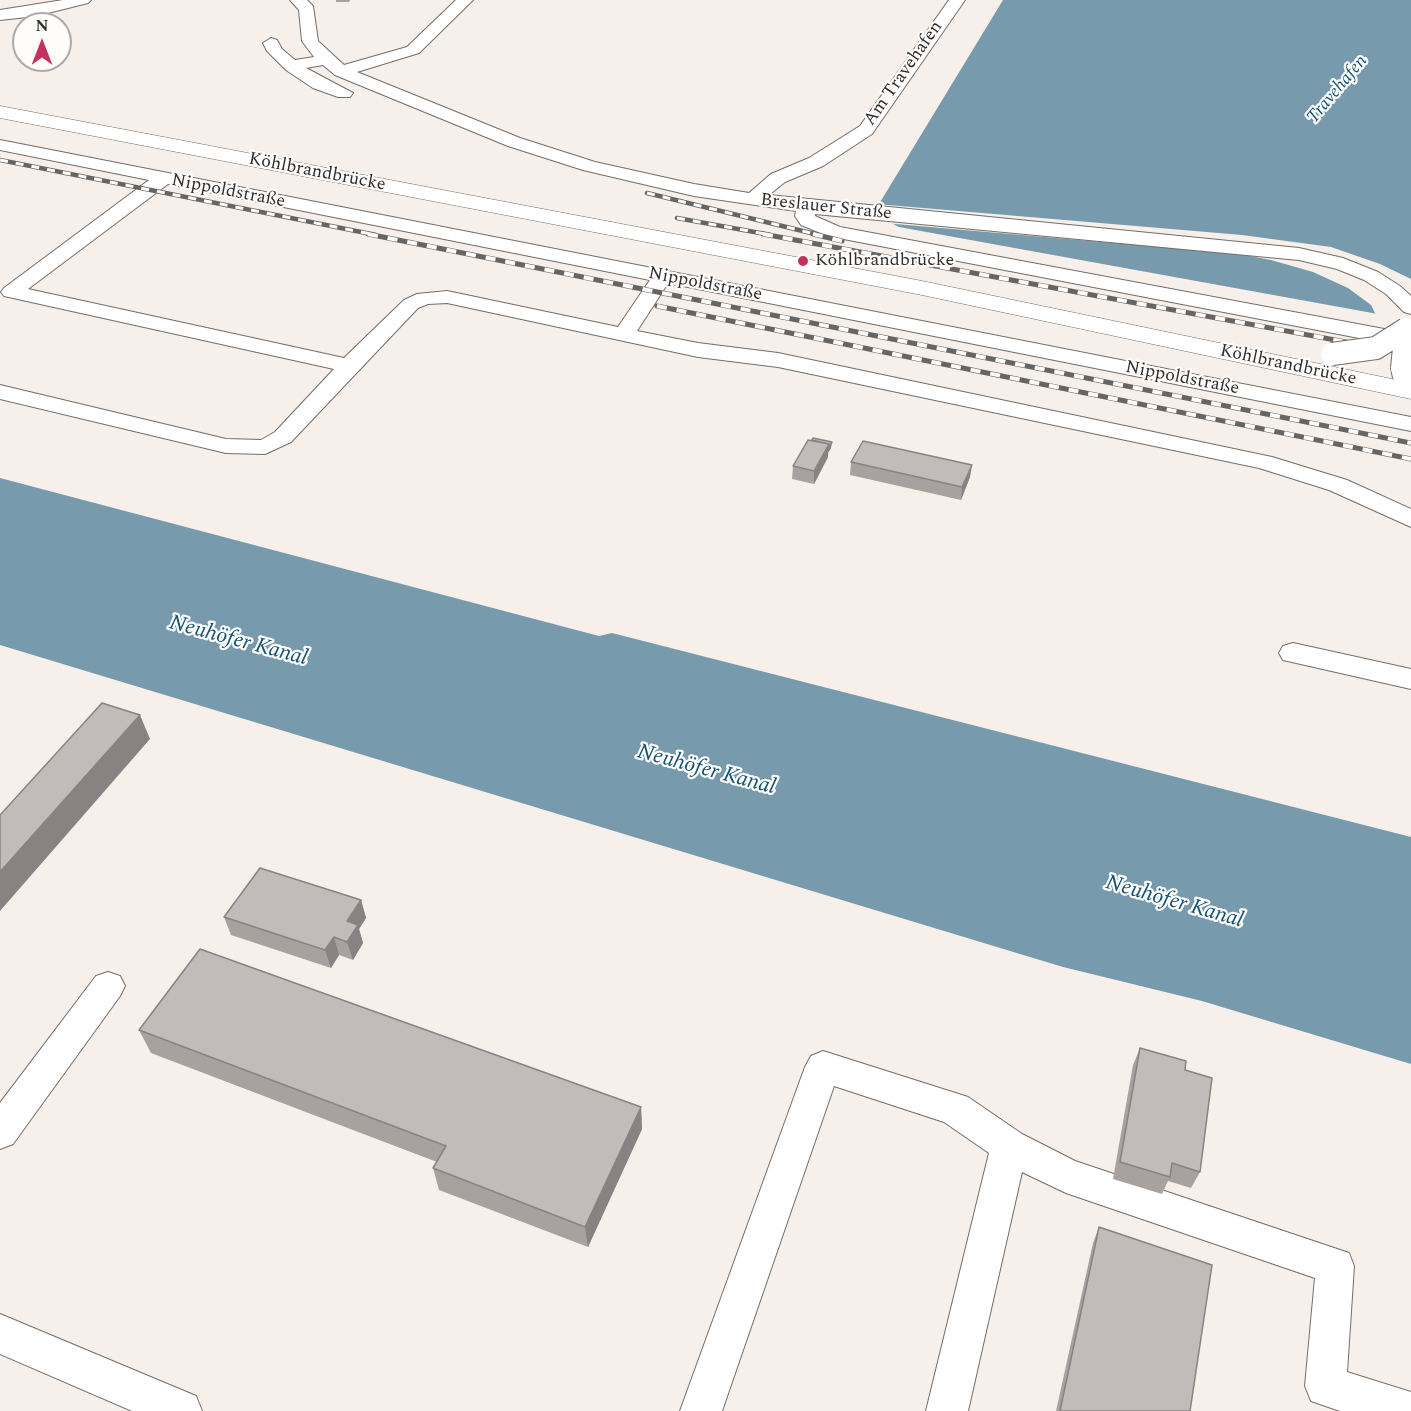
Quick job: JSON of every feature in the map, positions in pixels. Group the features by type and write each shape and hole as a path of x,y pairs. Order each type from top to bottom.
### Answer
{"main road":[{"name":"Köhlbrandbrücke","path":"0,103 1332,354 1409,379"},
{"name":"Köhlbrandbrücke","path":"0,112 1409,379"}],"street":[{"path":"0,15 36,11 83,0"},
{"name":"Breslauer Straße","path":"298,0 306,9 310,41 326,59 341,71 496,135 546,153 641,179 752,200 832,210 1299,254 1358,270 1383,283 1408,320"},
{"path":"341,71 413,50 465,0"},
{"name":"Am Travehafen","path":"752,200 778,178 816,162 860,135 876,119 954,4"},
{"path":"271,43 275,51 292,66 319,84 344,93"},
{"path":"292,66 326,59"},
{"name":"Nippoldstraße","path":"2,147 1411,424"},
{"name":"Am Travehafen","path":"783,204 816,162"},
{"path":"6,296 163,179"},
{"path":"807,207 805,216 808,221 835,232 1408,320"},
{"path":"624,334 662,277"},
{"path":"6,296 349,366"},
{"path":"0,392 226,446 265,447 283,437 411,304 424,298 447,297 724,355 778,360 1264,462 1338,485 1410,514"},
{"path":"1332,354 1376,348 1408,320"},
{"path":"1408,320 1409,379"},
{"path":"1293,653 1411,680"},
{"path":"0,1132 108,986"},
{"path":"701,1411 823,1067 955,1109 1009,1146 1066,1176 1335,1266 1326,1386 1407,1411"},
{"path":"947,1411 1009,1146"},
{"path":"0,1335 181,1411"}],"water":[{"name":"Travehafen","path":"1003,0 1411,0 1411,320 899,227 882,218 879,204"},
{"name":"Neuhöfer Kanal","path":"0,478 599,636 612,633 1411,837 1411,1064 1202,1001 1063,967 0,645"}],"pier":[{"path":"876,204 1242,235 1331,247 1380,264 1411,279 1411,323 1377,317 1371,305 1348,288 1313,272 1271,260 1239,254 884,223 879,219"}],"building":[{"path":"813,438 832,442 829,447 829,444 812,440"},
{"path":"808,440 829,444 814,471 793,466"},
{"path":"863,441 972,465 962,487 851,462"},
{"path":"102,703 140,715 0,872 0,815"},
{"path":"260,868 361,900 347,921 358,925 347,942 334,937 325,950 224,917"},
{"path":"200,949 641,1107 585,1227 433,1168 446,1146 139,1030"},
{"path":"1140,1048 1186,1061 1185,1070 1212,1078 1200,1172 1172,1163 1170,1177 1120,1162"},
{"path":"1099,1227 1212,1265 1190,1411 1060,1411"}],"railway":[{"path":"0,160 376,235"},
{"path":"647,193 819,235"},
{"path":"677,218 771,235"},
{"path":"368,234 1411,443"},
{"path":"763,234 1411,354"},
{"path":"813,234 842,241"},
{"path":"657,306 1411,459"}],"place":[{"name":"Köhlbrandbrücke","path":"803,261"}]}
